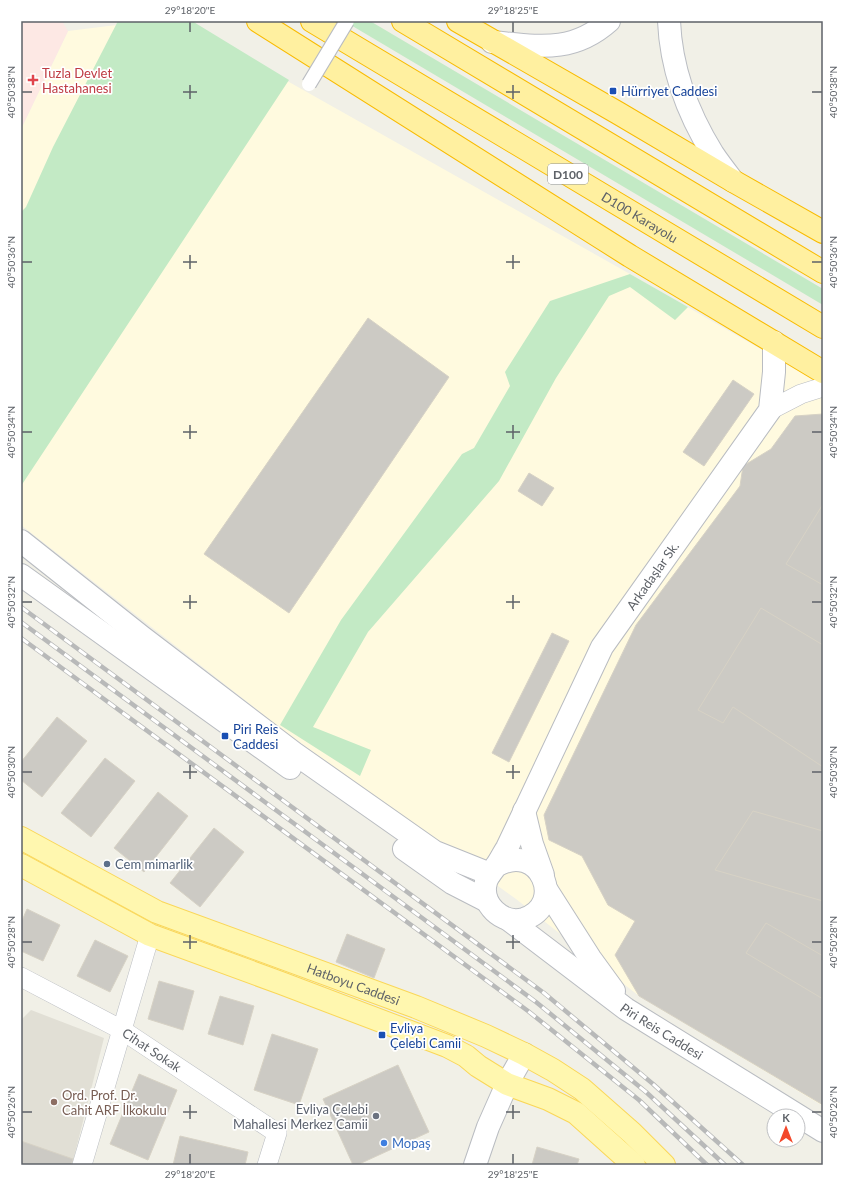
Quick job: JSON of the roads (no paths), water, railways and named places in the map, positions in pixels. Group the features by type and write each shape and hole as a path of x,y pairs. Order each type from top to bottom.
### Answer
{"highway":[{"path":"258,21 630,256 823,372"},
{"name":"D100 Karayolu","path":"312,21 823,327"},
{"path":"403,21 823,272"},
{"path":"458,21 823,232"}],"main road":[{"name":"Hatboyu Caddesi","path":"21,838 157,912 416,1007 486,1036 524,1054 553,1070 582,1089 620,1122 664,1165"},
{"name":"Hatboyu Caddesi","path":"21,865 150,935 447,1046 466,1056 487,1072 507,1084 548,1099 576,1113 634,1165"}],"street":[{"path":"309,84 346,21"},
{"path":"492,42 538,47 555,46 588,36 609,21"},
{"path":"669,21 670,43 681,87 694,122 713,155 733,181"},
{"name":"Arkadaşlar Sk.","path":"493,870 507,848 602,647 770,410 774,372 774,342"},
{"path":"770,410 801,394 823,387"},
{"path":"21,542 294,753 435,852 493,870"},
{"path":"21,575 452,883 487,901"},
{"path":"524,811 532,844 544,882 543,903 537,912 529,917 519,920 509,920 492,910 487,901 485,887 493,870 504,862 521,860 530,863 537,868 544,882 590,958 626,1009"},
{"name":"Piri Reis Caddesi","path":"509,920 626,1009 823,1132"},
{"path":"82,1165 150,935"},
{"name":"Cihat Sokak","path":"25,985 122,1030 277,1133 267,1165"},
{"path":"476,1165 488,1127 507,1084 524,1054"}],"railway":[{"path":"21,607 544,993 653,1084 743,1165"},
{"path":"21,622 536,1002 646,1092 725,1165"},
{"path":"21,638 528,1011 639,1100 707,1165"}],"place":[{"name":"Tuzla Devlet Hastahanesi","path":"33,80"},
{"name":"Hürriyet Caddesi","path":"613,91"},
{"name":"Piri Reis Caddesi","path":"225,736"},
{"name":"Cem mimarlik","path":"107,864"},
{"name":"Evliya Çelebi Camii","path":"382,1035"},
{"name":"Ord. Prof. Dr. Cahit ARF İlkokulu","path":"54,1102"},
{"name":"Evliya Çelebi Mahallesi Merkez Camii","path":"376,1116"},
{"name":"Mopaş","path":"384,1143"}]}
